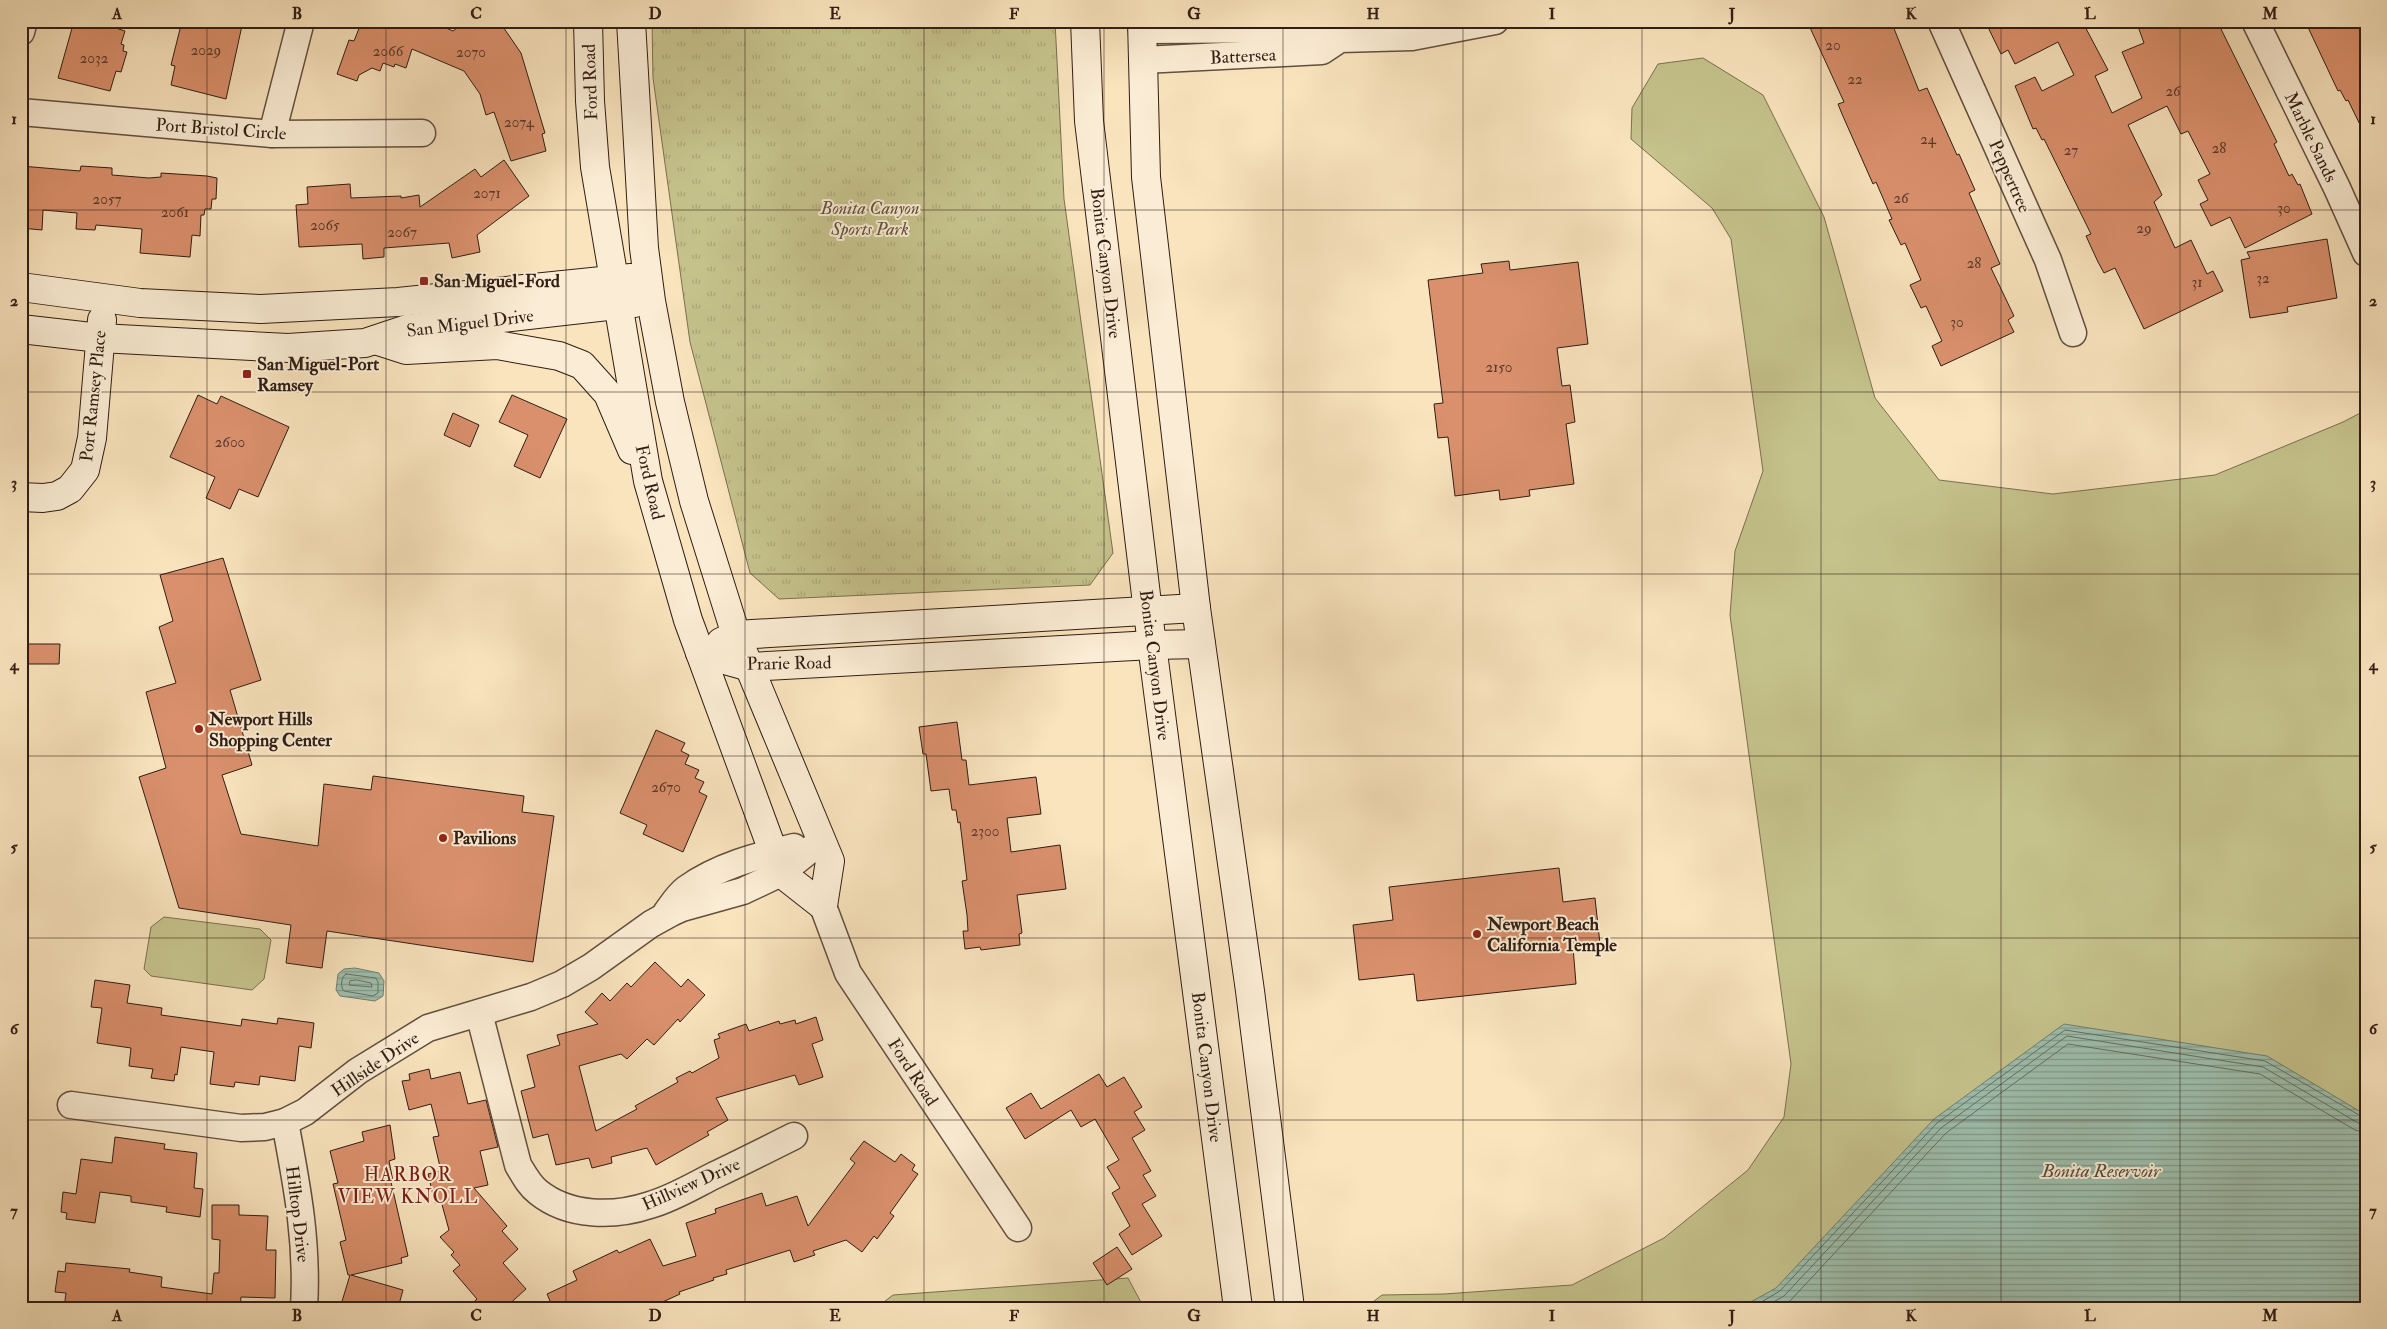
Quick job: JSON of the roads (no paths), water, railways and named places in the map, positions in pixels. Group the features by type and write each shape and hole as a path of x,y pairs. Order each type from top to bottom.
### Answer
{"main road":[{"name":"Ford Road","path":"588,21 590,101 595,167 648,481 676,584 777,862"},
{"name":"Ford Road","path":"631,21 644,248 649,288 670,402 694,501 736,634 830,861 823,906"},
{"name":"Bonita Canyon Drive","path":"1085,21 1089,121 1152,644 1238,1308"},
{"path":"1142,26 1146,177 1196,608 1250,991 1290,1308"},
{"name":"San Miguel Drive","path":"21,287 140,303 261,309 616,292"},
{"name":"San Miguel Drive","path":"21,329 100,338 288,348 365,343 407,329 616,292 649,288"},
{"name":"Port Ramsey Place","path":"21,497 43,498 57,496 70,489 85,470 92,438 104,299"},
{"path":"375,340 406,350 498,345 559,356 582,365 608,394 622,430 648,481"},
{"name":"Prarie Road","path":"700,653 736,634 1196,608"},
{"name":"Prarie Road","path":"700,653 750,667 1152,644 1201,644"},
{"path":"777,862 823,906"}],"street":[{"path":"21,32 24,21"},
{"path":"272,134 301,21"},
{"name":"Battersea","path":"1142,26 1323,29 1340,39 1412,37 1495,21"},
{"name":"Peppertree","path":"1941,21 2048,260 2073,333"},
{"name":"Marble Sands","path":"2255,21 2366,253"},
{"name":"Battersea","path":"1143,60 1322,51 1340,39"},
{"name":"Port Bristol Circle","path":"21,112 272,134 422,132"},
{"name":"Hillside Drive","path":"72,1105 240,1128 265,1127 285,1122 305,1112 358,1071 428,1028 531,997 562,984 591,967 660,919 684,890 749,858 777,862 821,842"},
{"name":"Ford Road","path":"823,906 848,973 1018,1228"},
{"name":"Hillview Drive","path":"479,1013 518,1165 536,1192 555,1204 576,1210 604,1213 625,1212 652,1205 794,1136"},
{"name":"Hilltop Drive","path":"285,1122 304,1234 306,1275 304,1308"}],"water":[{"path":"355,968 379,973 384,981 383,996 375,1001 340,996 336,990 338,974 344,969"},
{"name":"Bonita Reservoir","path":"2064,1024 2267,1056 2366,1115 2366,1308 1740,1308 1776,1288 1934,1119"}],"place":[{"name":"San Miguel-Ford","path":"424,281"},
{"name":"San Miguel-Port Ramsey","path":"247,374"},
{"name":"Newport Hills Shopping Center","path":"199,729"},
{"name":"Pavilions","path":"443,838"},
{"name":"Newport Beach California Temple","path":"1477,934"}],"district":[{"name":"HARBOR VIEW KNOLL","path":"408,1185"}],"park label":[{"name":"Bonita Canyon Sports Park","path":"870,218"}]}
